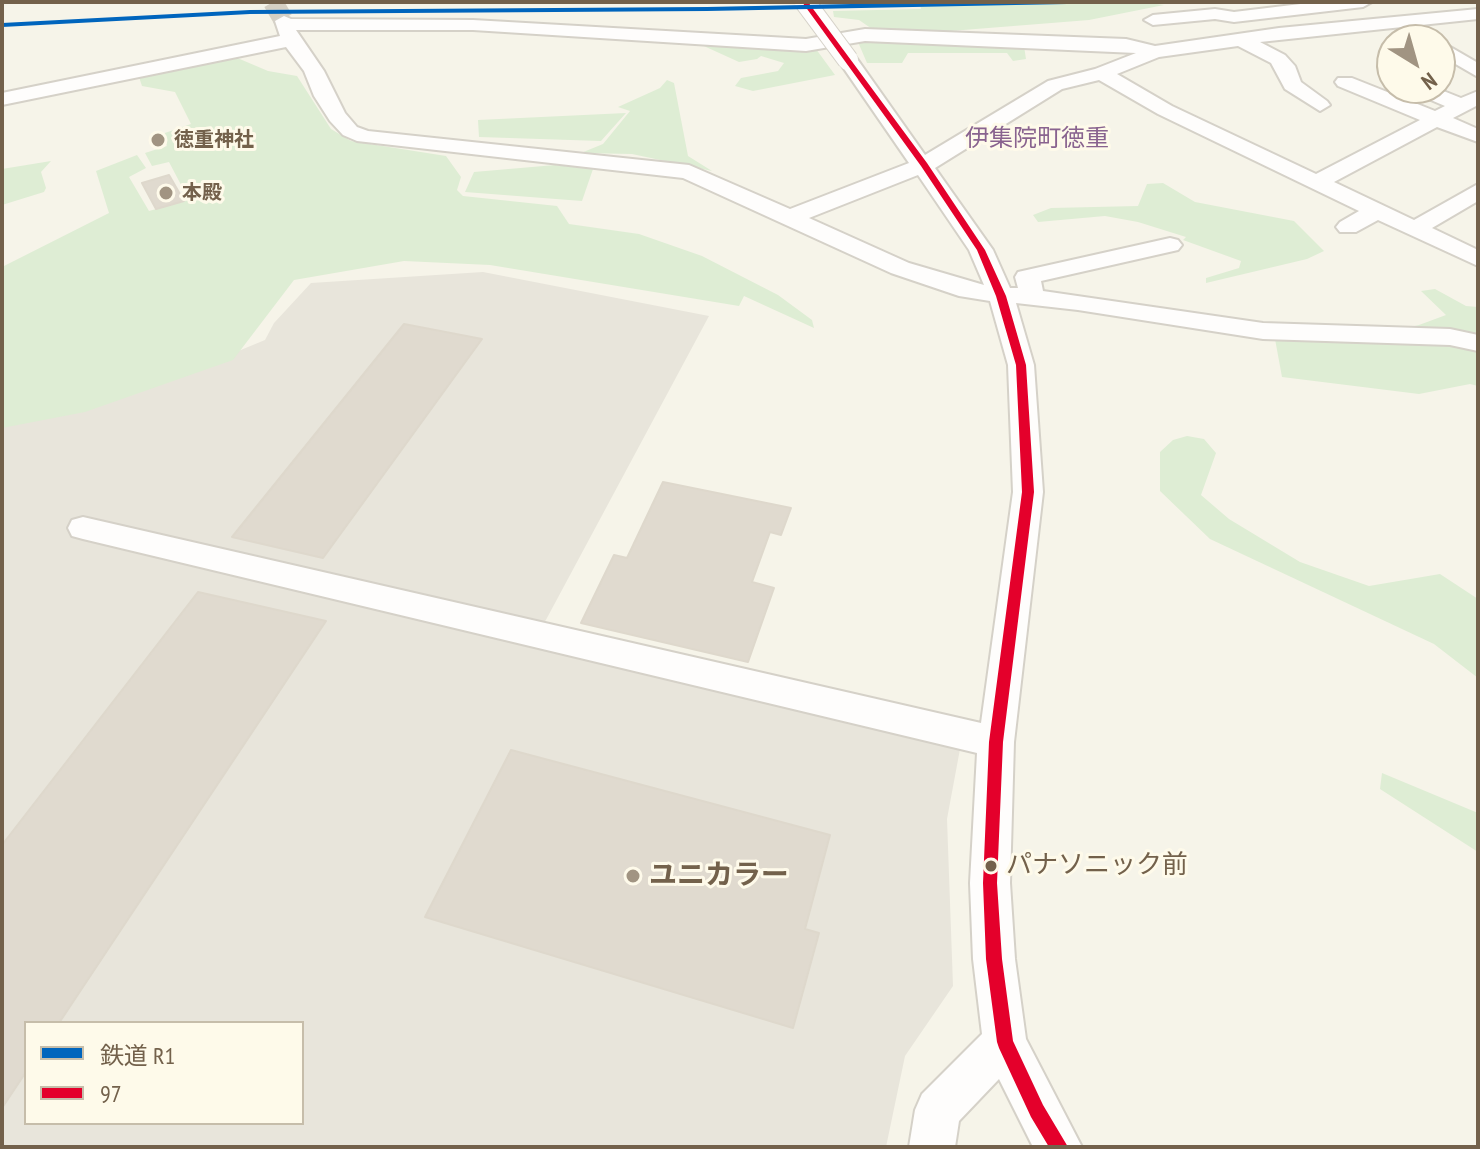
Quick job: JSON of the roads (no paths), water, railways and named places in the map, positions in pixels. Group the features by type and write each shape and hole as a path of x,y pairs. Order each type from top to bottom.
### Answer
{"street":[{"path":"805,2 1017,297"},
{"path":"1153,20 1254,14 1363,2"},
{"path":"1254,14 1279,34"},
{"path":"791,217 924,165 1055,85 1102,73 1155,52 1279,34 1478,14"},
{"path":"1409,21 1412,24"},
{"path":"2,99 287,28 473,25 806,45 865,35 1126,45 1155,52"},
{"path":"287,28 314,71 337,117 350,131 364,137 689,172 900,268 968,291 1078,302 1263,331 1450,337 1478,343"},
{"path":"1240,39 1278,59 1285,66 1292,85 1320,105"},
{"path":"1456,53 1478,59"},
{"path":"1456,57 1478,71"},
{"path":"1102,73 1165,110 1478,259"},
{"path":"1345,82 1478,136"},
{"path":"1317,182 1470,101"},
{"path":"1415,229 1478,191"},
{"path":"1348,227 1377,211"},
{"path":"1059,1147 1037,1111 1005,1042 994,959 990,883 996,742 1028,492 1025,388 1018,351 1017,297 1027,277 1170,245"},
{"path":"83,528 996,742"},
{"path":"932,1147 938,1110 1005,1042"}],"tunnel":[{"path":"273,2 284,21"}],"rail line":[{"name":"R1","path":"2,25 250,12 707,9 1067,2"}],"place":[{"name":"徳重神社","path":"158,140"},
{"name":"本殿","path":"166,193"},
{"name":"パナソニック前","path":"991,866"},
{"name":"ユニカラー","path":"633,876"}],"district":[{"name":"伊集院町徳重","path":"1037,139"}]}
